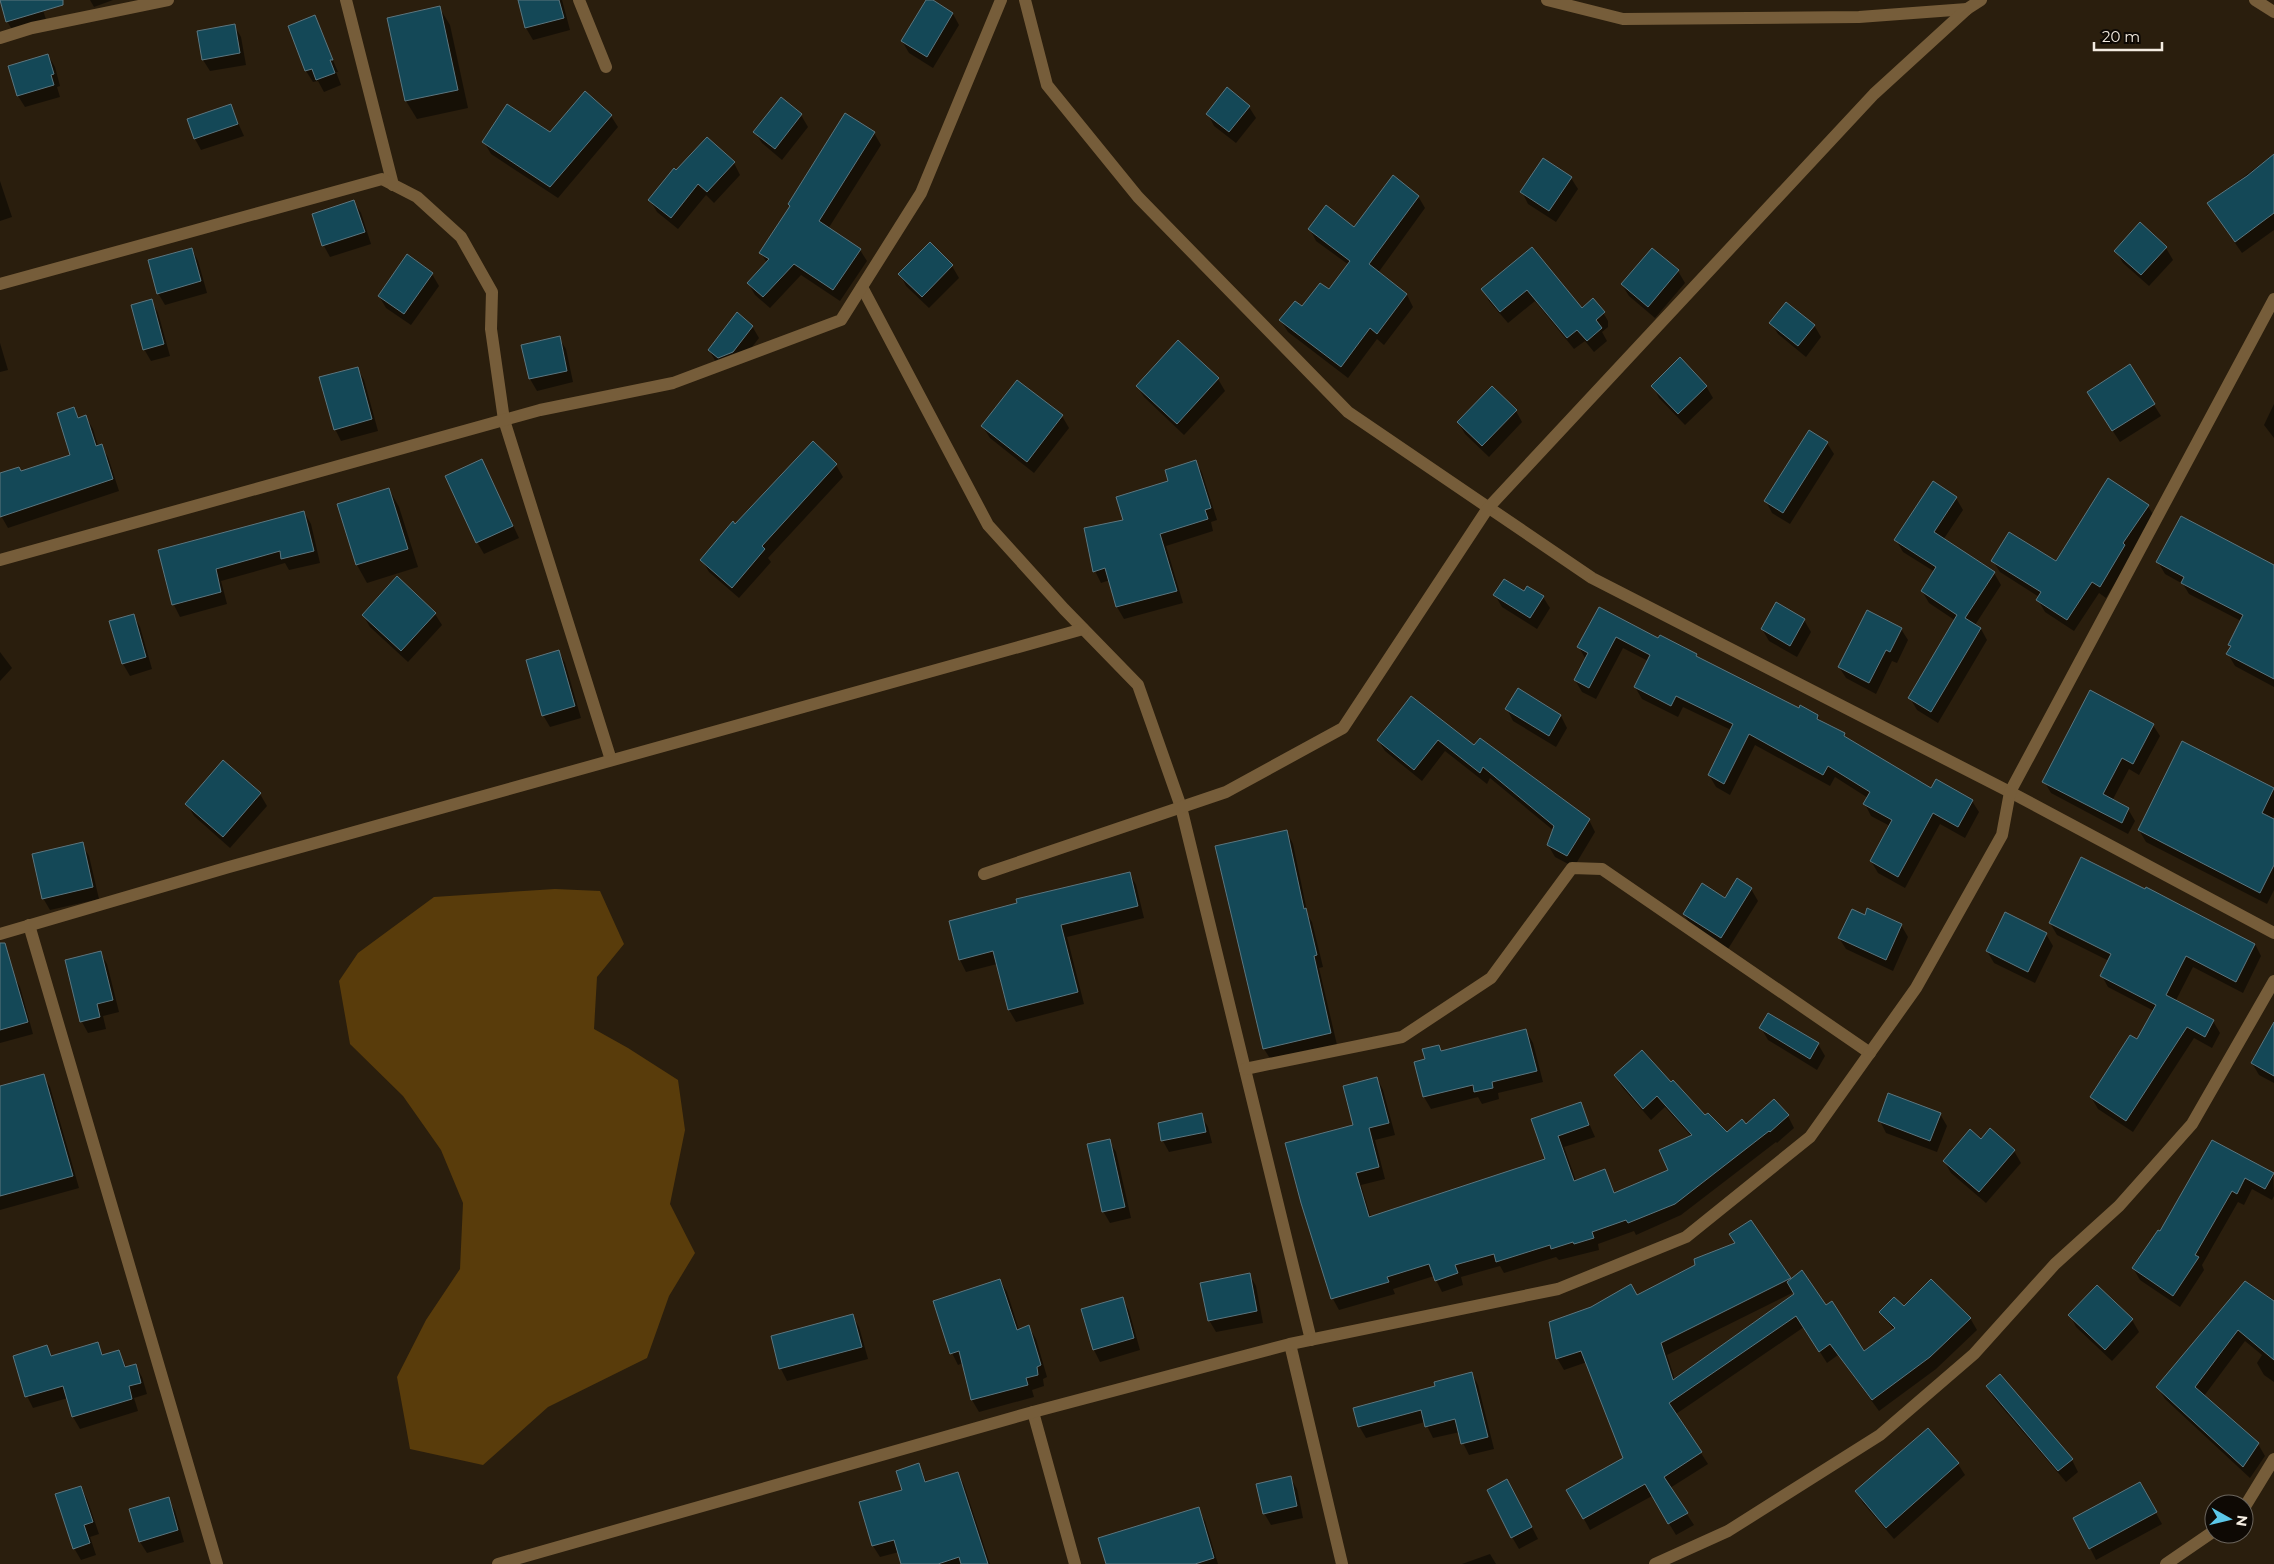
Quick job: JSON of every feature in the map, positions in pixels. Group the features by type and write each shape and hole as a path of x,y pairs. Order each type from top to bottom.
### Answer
{"street":[{"path":"0,38 32,28 168,0"},
{"path":"346,0 393,185"},
{"path":"579,0 606,67"},
{"path":"0,560 540,410 673,383 841,320 921,193 1001,0"},
{"path":"1025,0 1046,85 1138,197 1348,412 1592,578 2010,792 2274,933"},
{"path":"1547,0 1623,20 1859,17 1967,9"},
{"path":"984,874 1226,792 1343,728 1488,508 1874,94 1967,9 1981,0"},
{"path":"2255,0 2274,12"},
{"path":"0,284 382,179 417,197 461,237 492,292 491,329 504,420 611,760"},
{"path":"862,287 988,525 1138,685 1181,807 1311,1340"},
{"path":"498,1564 1033,1412 1290,1344 1558,1289 1686,1237 1810,1137 1916,988 2002,835 2010,792 2274,299"},
{"path":"0,934 29,924 611,760 1084,629"},
{"path":"1245,1069 1402,1037 1491,978 1572,868 1602,869 1870,1053"},
{"path":"29,924 217,1564"},
{"path":"1655,1564 1728,1531 1880,1435 1974,1354 2055,1264 2119,1206 2192,1124 2274,981"},
{"path":"1290,1344 1342,1564"},
{"path":"1033,1412 1075,1564"},
{"path":"2253,1494 2274,1459"},
{"path":"2166,1564 2204,1538"}],"shaded area":[{"path":"555,889 600,891 624,944 597,977 594,1029 678,1080 685,1130 670,1204 695,1253 669,1296 647,1358 548,1407 483,1465 410,1449 397,1377 426,1320 460,1269 463,1203 441,1150 403,1096 350,1044 339,981 358,953 434,897"}],"building":[{"path":"0,0 63,0 63,5 6,22"},
{"path":"518,0 559,0 564,18 525,28"},
{"path":"926,0 933,0 953,13 927,57 901,41"},
{"path":"440,6 458,90 405,101 387,18"},
{"path":"315,15 333,60 330,60 335,73 316,80 312,69 305,71 288,26"},
{"path":"235,24 240,53 202,60 197,31"},
{"path":"48,54 54,74 51,75 54,85 17,96 8,66"},
{"path":"1227,87 1250,106 1229,132 1206,114"},
{"path":"585,91 612,115 550,187 482,142 507,104 550,132"},
{"path":"781,97 802,114 775,149 753,132"},
{"path":"231,104 238,124 194,139 187,119"},
{"path":"845,113 875,132 819,221 861,249 833,290 794,264 763,297 747,283 769,259 759,253 790,206 788,204"},
{"path":"707,137 735,162 707,192 698,184 671,218 648,200 674,168 676,170"},
{"path":"2274,154 2274,213 2235,242 2207,203 2247,176"},
{"path":"1543,158 1572,177 1549,211 1520,192"},
{"path":"1393,175 1419,196 1369,264 1407,294 1377,334 1370,328 1341,367 1279,320 1295,301 1302,306 1320,283 1329,289 1350,261 1308,229 1326,205 1354,227"},
{"path":"354,200 365,232 322,246 312,214"},
{"path":"2140,222 2167,247 2141,275 2114,251"},
{"path":"930,242 953,265 922,297 898,274"},
{"path":"1532,247 1582,308 1593,298 1605,312 1596,320 1602,328 1587,341 1577,330 1567,338 1527,290 1500,312 1481,289"},
{"path":"192,248 201,281 157,294 148,260"},
{"path":"1652,248 1679,270 1648,307 1621,284"},
{"path":"407,254 433,273 404,314 378,296"},
{"path":"152,299 164,344 143,350 131,305"},
{"path":"1786,302 1815,325 1798,346 1769,323"},
{"path":"737,312 753,326 733,352 718,358 708,350"},
{"path":"560,336 567,371 529,379 521,345"},
{"path":"1178,340 1219,378 1177,424 1136,386"},
{"path":"1680,357 1707,386 1678,414 1651,386"},
{"path":"2130,364 2155,404 2112,431 2087,392"},
{"path":"358,367 372,419 334,430 319,377"},
{"path":"1017,380 1063,415 1027,462 981,426"},
{"path":"1492,386 1517,410 1482,446 1457,422"},
{"path":"74,407 78,418 86,415 96,446 102,444 113,479 0,517 0,473 19,467 21,471 70,455 57,413"},
{"path":"1809,430 1828,442 1783,513 1764,501"},
{"path":"813,441 837,464 762,546 765,549 732,588 700,560 733,521 735,524"},
{"path":"482,459 513,526 476,543 445,476"},
{"path":"1196,460 1211,508 1205,510 1208,519 1160,534 1177,591 1116,607 1105,568 1093,572 1084,528 1123,520 1116,497 1168,481 1165,470"},
{"path":"2108,478 2149,505 2123,543 2125,545 2100,587 2092,582 2067,620 2036,600 2041,592 1991,561 2009,532 2056,561"},
{"path":"1933,481 1957,497 1934,532 1995,572 1965,618 1981,628 1931,712 1908,698 1957,615 1921,591 1936,567 1894,540"},
{"path":"389,488 408,549 356,565 337,504"},
{"path":"304,511 314,551 281,559 280,551 216,569 221,592 172,605 158,550"},
{"path":"2181,516 2274,565 2274,679 2226,654 2231,646 2228,645 2243,615 2181,583 2184,577 2156,562"},
{"path":"397,576 436,613 401,651 362,615"},
{"path":"1504,579 1524,591 1527,586 1544,596 1530,618 1493,595"},
{"path":"1776,602 1805,619 1790,646 1761,629"},
{"path":"1599,607 1658,638 1660,635 1697,654 1696,656 1799,708 1800,705 1818,715 1817,719 1845,733 1844,736 1931,788 1936,779 1973,800 1958,827 1933,813 1898,877 1870,861 1892,820 1863,804 1870,792 1828,766 1823,775 1749,734 1724,784 1708,775 1733,724 1676,696 1671,706 1634,687 1650,655 1616,637 1589,688 1574,680 1588,653 1577,647"},
{"path":"1867,610 1902,628 1890,652 1886,650 1869,683 1838,667"},
{"path":"134,614 146,657 122,664 109,621"},
{"path":"559,650 575,706 542,716 526,660"},
{"path":"1518,688 1561,715 1549,736 1505,709"},
{"path":"2090,690 2154,724 2133,764 2122,758 2103,794 2129,808 2122,823 2042,782"},
{"path":"1411,696 1474,745 1480,738 1590,819 1567,856 1547,845 1554,826 1483,767 1480,773 1438,740 1414,770 1377,740"},
{"path":"2182,741 2274,788 2262,813 2274,819 2274,865 2260,893 2138,830"},
{"path":"223,760 261,793 223,837 185,804"},
{"path":"1287,830 1304,909 1306,908 1317,955 1314,956 1331,1033 1263,1049 1215,846"},
{"path":"83,842 93,887 42,899 32,854"},
{"path":"2081,857 2145,889 2146,887 2255,944 2236,982 2186,956 2166,995 2214,1020 2205,1037 2187,1027 2126,1121 2090,1097 2130,1035 2137,1039 2156,1005 2100,976 2111,954 2049,923"},
{"path":"1130,872 1138,906 1061,925 1078,992 1008,1010 993,951 959,960 949,921 1017,903 1016,899"},
{"path":"1737,878 1752,888 1721,938 1683,914 1702,883 1725,898"},
{"path":"1867,908 1902,924 1886,960 1838,938 1852,909 1865,915"},
{"path":"2005,912 2047,933 2028,972 1986,951"},
{"path":"0,943 5,943 28,1022 0,1030"},
{"path":"101,951 113,1000 97,1004 100,1017 80,1022 65,960"},
{"path":"1768,1013 1819,1043 1810,1059 1759,1028"},
{"path":"2274,1022 2274,1076 2251,1063"},
{"path":"1526,1029 1537,1071 1492,1082 1493,1088 1474,1092 1473,1085 1423,1097 1414,1062 1425,1059 1422,1049 1439,1045 1441,1051"},
{"path":"1642,1050 1705,1115 1708,1113 1727,1132 1742,1119 1746,1124 1774,1099 1789,1115 1770,1132 1675,1204 1628,1223 1626,1220 1592,1232 1594,1238 1551,1249 1550,1245 1496,1262 1494,1254 1455,1265 1458,1273 1435,1281 1429,1264 1387,1277 1389,1282 1331,1299 1301,1203 1285,1143 1353,1125 1343,1086 1377,1077 1389,1123 1369,1128 1379,1167 1356,1173 1369,1217 1545,1159 1531,1119 1581,1102 1589,1125 1558,1136 1574,1181 1605,1169 1614,1193 1668,1170 1659,1150 1692,1135 1657,1096 1643,1109 1614,1075"},
{"path":"44,1074 73,1176 0,1196 0,1086"},
{"path":"1888,1093 1941,1113 1930,1141 1878,1121"},
{"path":"1202,1113 1206,1132 1161,1141 1158,1123"},
{"path":"1990,1128 2015,1150 1979,1192 1943,1161 1970,1129 1981,1139"},
{"path":"1110,1139 1125,1207 1102,1212 1087,1144"},
{"path":"2212,1140 2274,1173 2265,1189 2245,1178 2237,1194 2232,1191 2195,1255 2199,1257 2173,1296 2132,1268 2158,1230 2160,1231"},
{"path":"1751,1220 1791,1278 1661,1343 1673,1380 1794,1294 1787,1282 1802,1270 1826,1305 1832,1301 1864,1351 1895,1328 1879,1312 1894,1297 1904,1306 1931,1279 1971,1318 1930,1357 1872,1400 1830,1344 1819,1352 1796,1316 1669,1403 1702,1452 1664,1477 1688,1513 1668,1524 1645,1484 1583,1519 1566,1490 1623,1458 1581,1351 1556,1359 1549,1322 1591,1307 1631,1284 1637,1295 1695,1265 1694,1259 1735,1243 1729,1234"},
{"path":"1250,1273 1257,1311 1208,1321 1200,1283"},
{"path":"1000,1279 1017,1330 1029,1325 1041,1365 1037,1367 1038,1375 1026,1378 1028,1385 971,1400 959,1351 950,1354 933,1301"},
{"path":"2245,1281 2274,1301 2274,1360 2238,1330 2195,1387 2259,1443 2243,1467 2156,1387"},
{"path":"2097,1285 2133,1319 2105,1350 2068,1315"},
{"path":"1123,1297 1134,1338 1093,1350 1081,1309"},
{"path":"853,1314 862,1347 779,1369 771,1336"},
{"path":"98,1342 102,1355 119,1350 125,1367 136,1364 141,1383 129,1386 132,1399 72,1417 63,1386 25,1397 13,1356 47,1345 51,1356"},
{"path":"1472,1372 1488,1437 1461,1444 1455,1419 1425,1427 1421,1410 1358,1427 1353,1408 1435,1386 1434,1382"},
{"path":"2000,1374 2073,1459 2058,1471 1986,1386"},
{"path":"1928,1428 1959,1463 1886,1528 1855,1491"},
{"path":"919,1463 925,1482 958,1472 988,1564 961,1564 959,1557 938,1564 901,1564 894,1540 872,1546 859,1502 902,1490 896,1471"},
{"path":"1291,1476 1297,1506 1263,1514 1256,1484"},
{"path":"1507,1479 1532,1527 1511,1538 1487,1490"},
{"path":"2140,1482 2157,1512 2089,1549 2073,1518"},
{"path":"81,1486 93,1522 84,1525 90,1543 73,1549 55,1494"},
{"path":"169,1497 178,1530 139,1542 129,1509"},
{"path":"1199,1507 1214,1558 1195,1564 1106,1564 1098,1538"}]}
